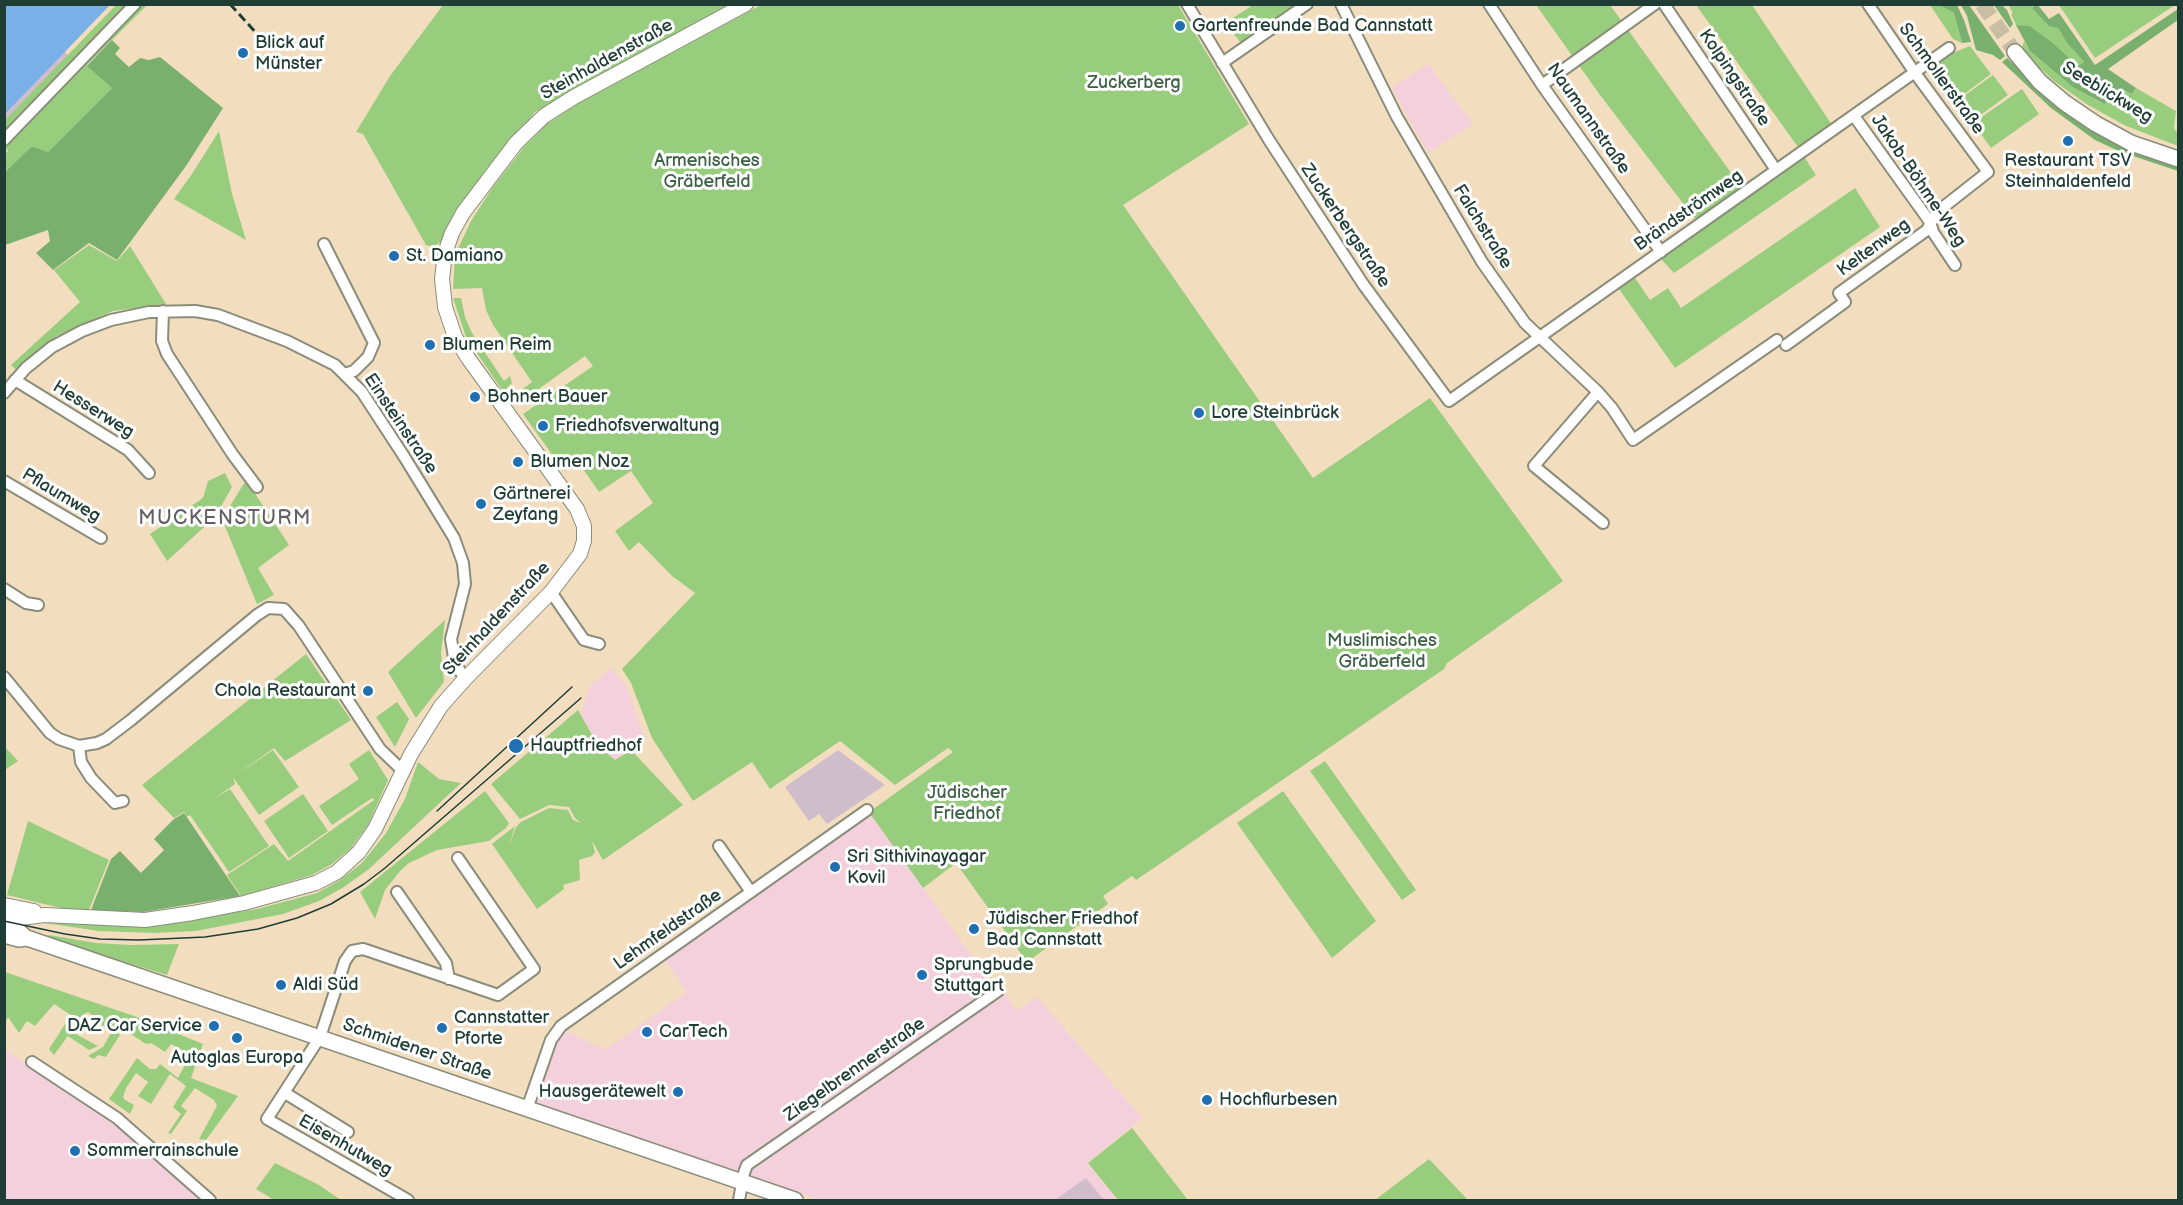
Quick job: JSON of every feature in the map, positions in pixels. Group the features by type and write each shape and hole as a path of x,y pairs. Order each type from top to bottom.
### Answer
{"main road":[{"name":"Seeblickweg","path":"2178,150 2135,135 2103,118 2071,98 2018,56 2048,89 2096,124 2131,142 2178,159"},
{"name":"Schmidener Straße","path":"5,919 26,938 795,1200"}],"street":[{"path":"4,140 135,4"},
{"name":"Steinhaldenstraße","path":"5,919 45,915 145,920 244,903 316,883 337,872 359,852 375,829 411,754 441,706 551,592 580,554 584,541 585,526 577,509 455,337 442,293 445,253 463,213 516,143 544,116 573,97 746,4"},
{"name":"Zuckerbergstraße","path":"1187,4 1269,140 1363,284 1449,401"},
{"path":"1222,63 1307,4"},
{"name":"Falchstraße","path":"1341,4 1397,117 1482,262 1525,322 1598,392 1612,408 1633,440"},
{"name":"Naumannstraße","path":"1489,4 1542,85 1660,252"},
{"path":"1542,85 1655,4"},
{"name":"Kolpingstraße","path":"1664,4 1776,170"},
{"name":"Schmollerstraße","path":"1868,4 1915,73 1988,172"},
{"name":"Brändströmweg","path":"1449,401 1948,48"},
{"name":"Jakob-Böhme-Weg","path":"1854,116 1930,222 1933,232 1955,265"},
{"name":"Keltenweg","path":"1633,440 1845,302 1839,293 1927,230 1937,212 1988,172"},
{"path":"324,244 374,344 368,357 354,371 344,374"},
{"path":"163,311 162,341 167,354 233,455 257,487"},
{"name":"Einsteinstraße","path":"4,393 26,368 52,347 82,331 111,320 149,312 195,311 218,315 260,330 335,365 362,392 376,412 454,538 463,563 465,584 451,639 455,663 465,679"},
{"name":"Hesserweg","path":"15,380 128,450 149,473"},
{"path":"1598,392 1534,466 1603,523"},
{"name":"Pflaumweg","path":"4,481 101,538"},
{"path":"4,590 26,603 38,605"},
{"path":"551,592 584,640 599,644"},
{"path":"4,677 50,733 69,744 80,746 97,743 106,739 257,615 268,608 284,609 299,626 380,749 403,771"},
{"path":"80,746 81,762 91,778 115,803 123,801"},
{"name":"Lehmfeldstraße","path":"527,1109 552,1040 561,1026 867,810"},
{"path":"719,846 751,892"},
{"path":"348,1132 285,1093 320,1037 345,961 352,951 369,951 498,995 534,969 458,858"},
{"path":"397,892 446,963 450,979"},
{"name":"Ziegelbrennerstraße","path":"717,1174 736,1171 747,1165 998,991"},
{"path":"32,1062 117,1118 210,1200"},
{"name":"Eisenhutweg","path":"285,1093 267,1119 408,1200"},
{"path":"739,1200 747,1165"}],"shaded area":[{"path":"64,51 70,57 5,124 5,114"},
{"path":"1428,64 1473,124 1428,153 1392,88"},
{"path":"611,668 626,685 645,740 615,760 596,742 581,715 590,686"},
{"path":"838,750 885,785 827,824 819,814 809,821 785,787"},
{"path":"869,812 998,993 1003,990 1017,1011 1037,997 1142,1118 1087,1163 1117,1200 821,1200 535,1103 555,1043 564,1030 605,1050 687,992 665,960"},
{"name":"Sommerrainschule","path":"4,1049 115,1122 202,1200 5,1200"},
{"path":"1086,1178 1104,1200 1055,1200"}],"green space":[{"path":"2014,4 2037,5 2032,7 2058,28 2067,43 2084,62 2078,66 2030,26 2016,25 2009,6"},
{"path":"2037,4 2049,19 2059,13 2095,65 2178,9 2178,20 2108,69 2136,88 2132,94 2121,89 2104,104 2074,88 2030,51 2016,25 2030,26 2078,66 2084,62 2067,43 2058,28 2049,26 2032,8"},
{"path":"116,5 126,5 5,131 5,120"},
{"path":"142,5 147,5 87,65 112,88 48,152 32,146 5,172 5,154 8,151 5,147"},
{"path":"443,5 734,5 535,112 466,202 444,240 433,247 426,245 363,134 356,132 390,76"},
{"name":"Hauptfriedhof","path":"761,5 1178,5 1249,124 1123,205 1313,478 1430,398 1563,581 1447,663 1444,669 1170,857 1136,880 1132,876 1103,896 1108,904 1027,962 956,863 923,888 869,812 953,752 948,748 895,785 840,741 770,789 752,762 693,801 652,738 631,683 622,669 695,593 672,576 639,542 629,551 615,531 653,503 631,471 599,492 578,462 564,471 523,414 593,366 585,356 519,403 513,396 532,382 493,325 486,310 482,288 453,289 455,255 471,221 493,187 524,147 547,124 582,101"},
{"path":"1253,5 1294,5 1241,43 1225,23"},
{"path":"1536,5 1610,5 1742,188 1695,219 1600,95"},
{"path":"1696,5 1752,5 1832,125 1798,147"},
{"path":"1930,5 1939,5 1954,13 1962,43 1953,39"},
{"path":"1939,5 1957,5 1971,42 1962,43 1954,13"},
{"path":"1961,5 1969,5 2005,56 2000,60 1993,55 1976,50 1967,16"},
{"path":"1994,5 2002,5 2007,10 2013,24 2010,28"},
{"path":"2059,5 2175,5 2095,58"},
{"path":"112,40 120,48 115,54 129,67 140,58 149,60 160,57 223,108 186,166 117,260 89,243 53,270 36,253 50,241 48,230 5,245 5,172 32,146 48,152 112,88 87,66"},
{"path":"2024,41 2030,51 2074,88 2103,104 2121,89 2132,94 2136,88 2176,111 2174,128 2178,134 2178,146 2126,126 2088,105 2054,81 2030,59 2022,48"},
{"path":"1970,46 1991,74 1952,103 1928,70 1950,54"},
{"path":"2007,58 2041,89 2178,162 2178,171 2121,152 2095,140 2051,108 2002,62"},
{"path":"1993,75 2008,95 1975,119 1961,98"},
{"path":"2022,89 2039,114 1991,148 1973,123"},
{"path":"219,131 232,194 246,240 174,199"},
{"path":"1805,158 1816,175 1674,273 1660,258"},
{"path":"1855,188 1880,227 1675,368 1619,289 1635,278 1650,300 1668,288 1681,308"},
{"path":"89,245 117,261 130,246 166,304 113,311 57,336 16,370 11,365 80,302 54,270"},
{"path":"453,298 461,298 465,317 472,333 504,381 510,376 512,383 505,390 502,390 466,337"},
{"path":"225,473 232,487 215,517 167,561 150,534 203,498 208,481"},
{"path":"246,480 289,545 258,568 274,595 257,604 222,519"},
{"path":"445,620 441,653 444,682 416,718 388,672"},
{"path":"306,654 351,720 285,761 274,748 234,776 273,750 299,787 259,815 233,777 235,784 215,798 230,789 269,846 229,872 190,815 187,817 184,812 174,818 142,785"},
{"path":"397,702 409,719 395,747 376,717"},
{"path":"578,710 596,742 604,751 615,760 631,750 683,805 603,860 592,841 595,852 592,856 579,860 580,880 563,885 564,889 537,909 492,844 515,826 509,846 516,827 521,822 549,808 568,810 573,820 581,823 569,807 549,805 520,819 491,784"},
{"path":"4,746 18,761 5,770 4,770"},
{"path":"369,750 388,780 368,825 351,848 332,864 312,875 241,896 227,875 274,844 288,861 374,800 372,798 332,825 319,806 359,779 349,764"},
{"path":"1325,761 1416,890 1402,900 1310,771"},
{"path":"418,762 439,779 461,783 369,869 319,901 283,914 196,931 154,933 99,931 45,923 153,925 257,909 317,893 340,880 362,863 386,833 405,799"},
{"path":"485,791 509,823 506,828 489,841 437,850 409,863 385,890 375,919 360,892"},
{"path":"1283,791 1376,921 1332,958 1237,823"},
{"path":"303,794 328,831 289,858 264,821"},
{"path":"184,813 240,896 143,912 91,910 111,859 120,851 141,873 164,850 154,839 174,819"},
{"path":"28,821 109,860 89,910 69,910 7,895"},
{"path":"49,935 96,943 179,944 167,975 47,938"},
{"path":"5,972 137,1017 203,1044 191,1078 238,1096 206,1140 199,1139 217,1106 214,1100 195,1088 181,1106 187,1111 171,1134 168,1133 181,1114 173,1107 186,1086 170,1074 151,1104 138,1096 148,1082 136,1073 123,1097 134,1105 130,1114 109,1099 137,1058 150,1069 156,1069 160,1064 178,1078 190,1055 171,1044 165,1052 151,1043 146,1044 120,1027 117,1032 120,1035 106,1057 98,1055 94,1059 88,1056 103,1047 111,1033 88,1012 81,1016 72,1032 98,1046 89,1050 68,1036 54,1055 49,1049 71,1015 54,1004 35,1026 27,1021 19,1033 8,1017 5,1023"},
{"path":"1132,1128 1188,1200 1118,1200 1088,1163"},
{"path":"1429,1159 1468,1200 1375,1200"},
{"path":"275,1163 319,1185 341,1200 274,1200 256,1189"}],"water":[{"path":"4,5 110,5 5,114"}],"tunnel":[{"path":"1982,4 2015,52"}],"tram line":[{"path":"437,811 572,687"},
{"path":"4,921 100,939 139,940 205,937 258,929 297,918 331,904 385,868 581,698"}],"railway":[{"path":"230,4 259,36"}],"place":[{"name":"Gartenfreunde Bad Cannstatt","path":"1180,26"},
{"name":"Blick auf Münster","path":"243,53"},
{"name":"Restaurant TSV Steinhaldenfeld","path":"2068,141"},
{"name":"St. Damiano","path":"394,256"},
{"name":"Blumen Reim","path":"430,345"},
{"name":"Bohnert Bauer","path":"475,397"},
{"name":"Lore Steinbrück","path":"1199,413"},
{"name":"Friedhofsverwaltung","path":"543,426"},
{"name":"Blumen Noz","path":"518,462"},
{"name":"Gärtnerei Zeyfang","path":"481,504"},
{"name":"Chola Restaurant","path":"368,691"},
{"name":"Hauptfriedhof","path":"516,746"},
{"name":"Sri Sithivinayagar Kovil","path":"835,867"},
{"name":"Jüdischer Friedhof Bad Cannstatt","path":"974,929"},
{"name":"Sprungbude Stuttgart","path":"922,975"},
{"name":"Aldi Süd","path":"281,985"},
{"name":"DAZ Car Service","path":"214,1026"},
{"name":"Cannstatter Pforte","path":"442,1028"},
{"name":"CarTech","path":"647,1032"},
{"name":"Autoglas Europa","path":"237,1038"},
{"name":"Hausgerätewelt","path":"678,1092"},
{"name":"Hochflurbesen","path":"1207,1100"},
{"name":"Sommerrainschule","path":"75,1151"}],"district":[{"name":"MUCKENSTURM","path":"225,519"}],"park label":[{"name":"Zuckerberg","path":"1134,83"},
{"name":"Armenisches Gräberfeld","path":"707,171"},
{"name":"Muslimisches Gräberfeld","path":"1382,651"},
{"name":"Jüdischer Friedhof","path":"967,803"}]}
